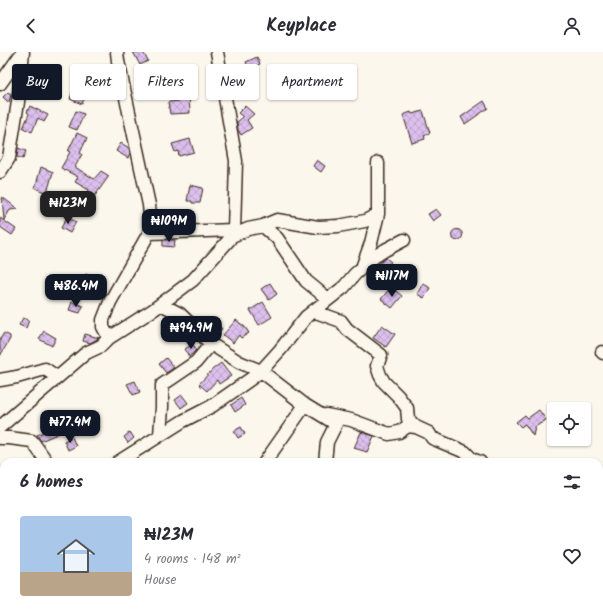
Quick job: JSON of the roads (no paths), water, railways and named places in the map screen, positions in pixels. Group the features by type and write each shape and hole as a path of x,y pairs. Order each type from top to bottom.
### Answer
{"street":[{"path":"0,84 23,52"},
{"path":"0,172 9,158 18,102 23,52"},
{"path":"109,338 103,327 103,320 110,302 149,233 151,225 117,52"},
{"path":"0,427 57,377 86,354 101,346 109,338 161,304 193,280 226,245 233,233 236,161 217,52"},
{"path":"362,268 371,243 378,214 378,163"},
{"path":"149,233 202,230 233,233 263,226 277,220 318,227 338,226 365,221 378,214"},
{"path":"263,226 277,238 306,281 328,299"},
{"path":"124,458 183,420 212,406 261,371 306,317 344,287 362,268 384,250 404,240"},
{"path":"161,304 180,314 211,344 239,362 261,371 305,405 336,424 327,442 325,458"},
{"path":"313,311 341,321 347,329 381,355 377,366 380,375 384,382 398,396 407,408 408,419 416,427"},
{"path":"160,436 162,385 196,362 211,344"},
{"path":"0,380 45,370 57,377"},
{"path":"268,458 305,405"},
{"path":"320,414 351,420 389,434 399,432 408,426 416,427 429,433 432,438 465,452 471,458"},
{"path":"0,438 32,441 44,458"}]}
